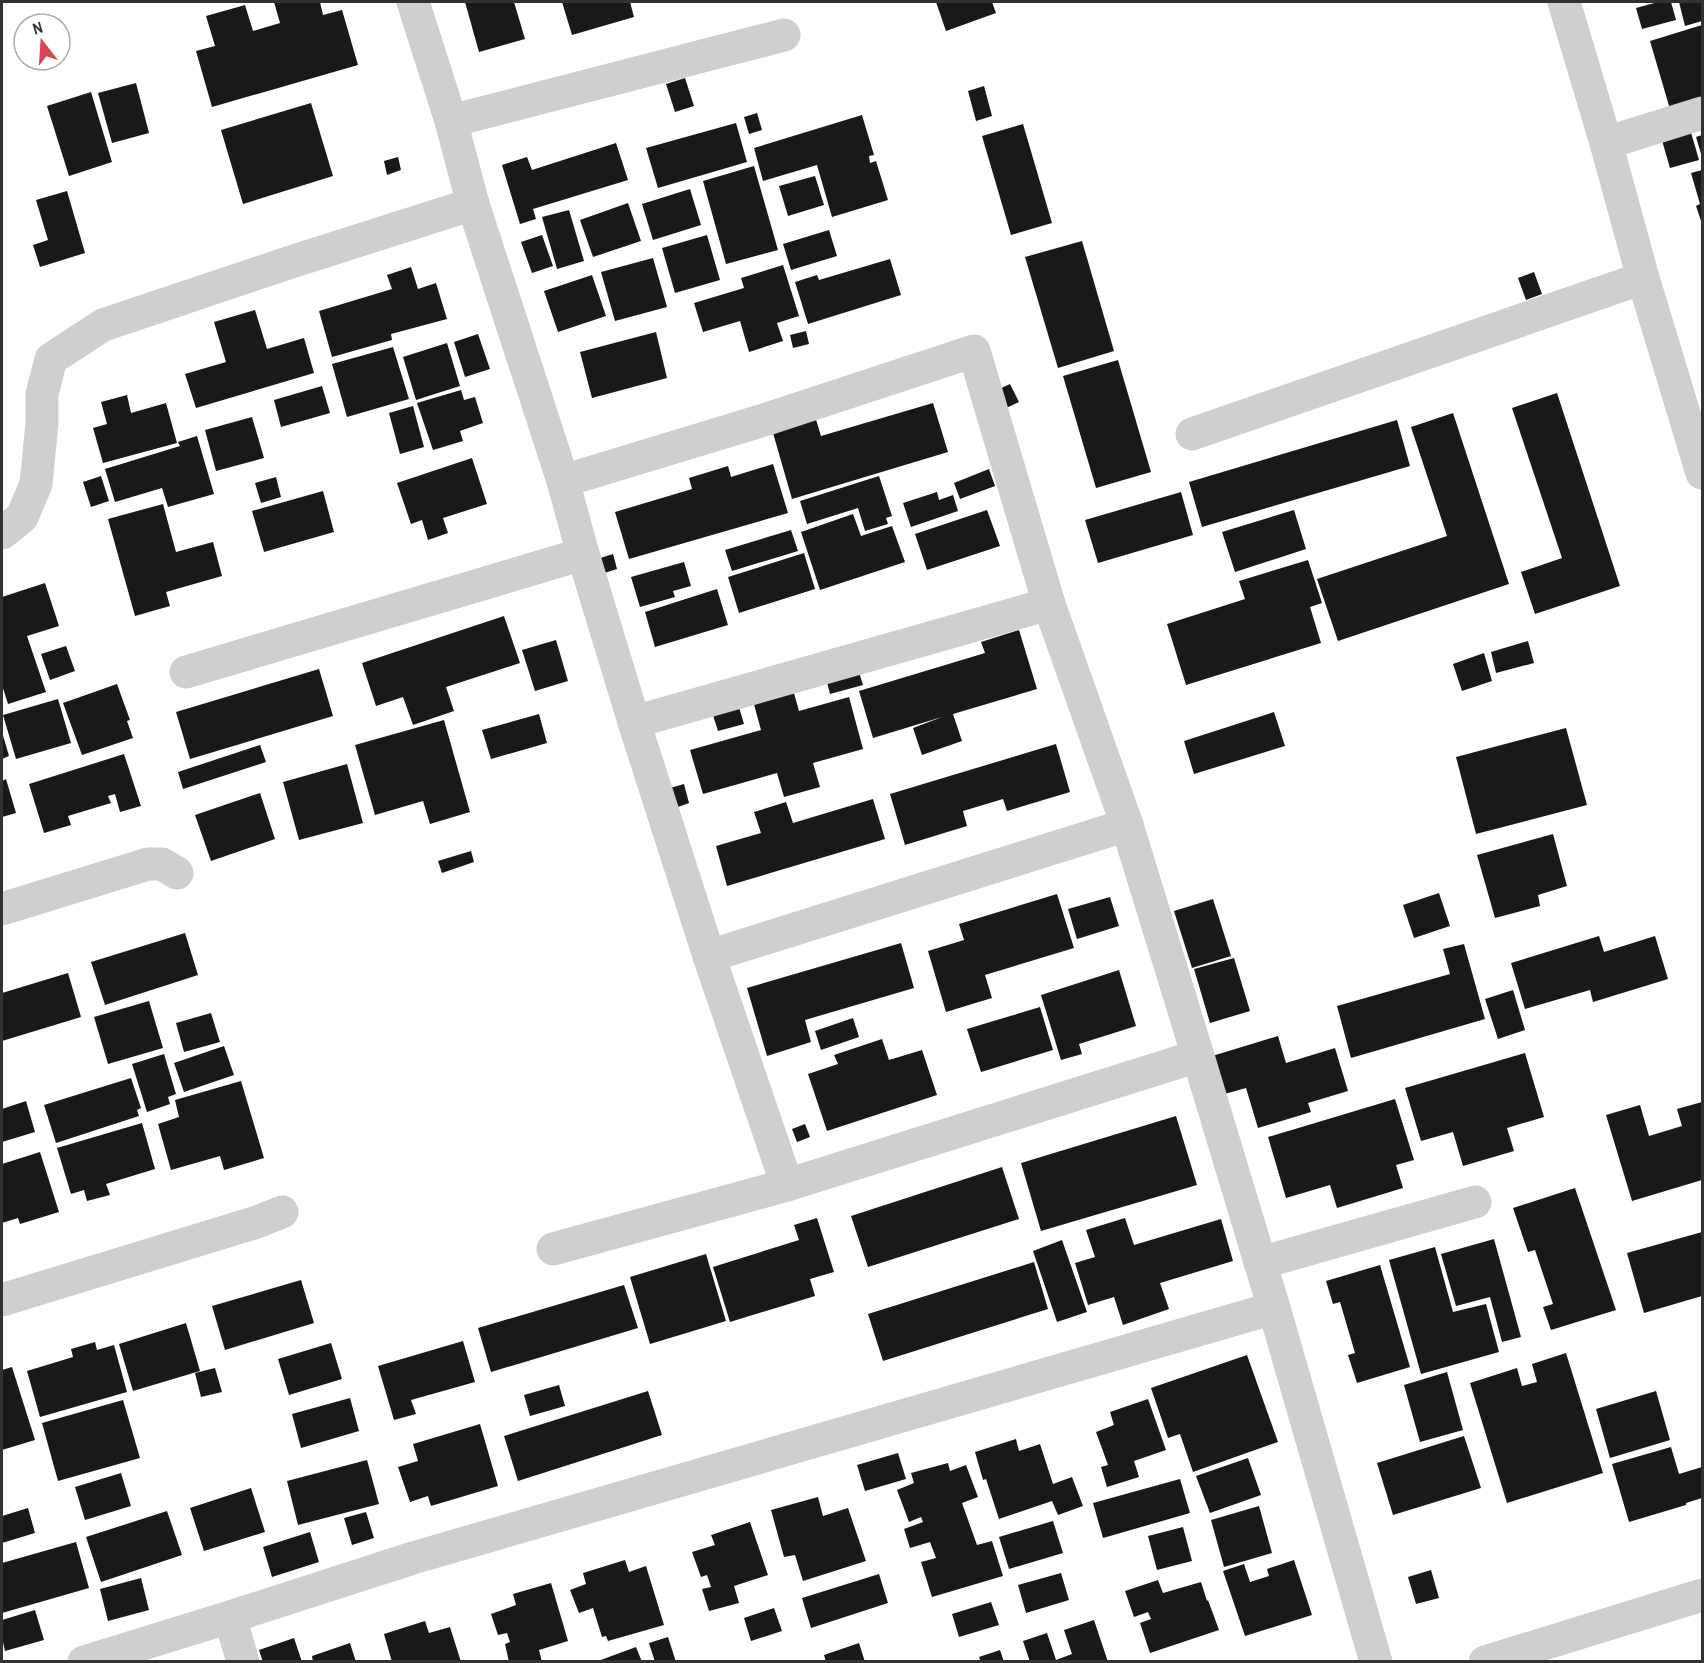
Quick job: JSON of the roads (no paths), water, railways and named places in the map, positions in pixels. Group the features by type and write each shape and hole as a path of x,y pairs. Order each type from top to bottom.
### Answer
{"street":[{"path":"413,2 451,121 473,204 563,481 634,722 709,956 787,1185"},
{"path":"1564,2 1702,473"},
{"path":"451,121 784,35"},
{"path":"1606,143 1702,113"},
{"path":"2,533 22,517 36,484 42,423 42,394 51,359 102,325 473,204"},
{"path":"1192,434 1643,278"},
{"path":"563,481 767,419 974,351 1049,604 1127,825 1198,1056 1274,1308 1376,1662"},
{"path":"186,672 583,554"},
{"path":"634,722 1049,604"},
{"path":"709,956 1127,825"},
{"path":"2,909 148,864 162,864 177,873"},
{"path":"553,1249 787,1185 1198,1056"},
{"path":"1260,1263 1475,1202"},
{"path":"2,1300 282,1212"},
{"path":"84,1662 413,1558 1274,1308"},
{"path":"1485,1662 1702,1595"},
{"path":"230,1617 243,1662"}]}
